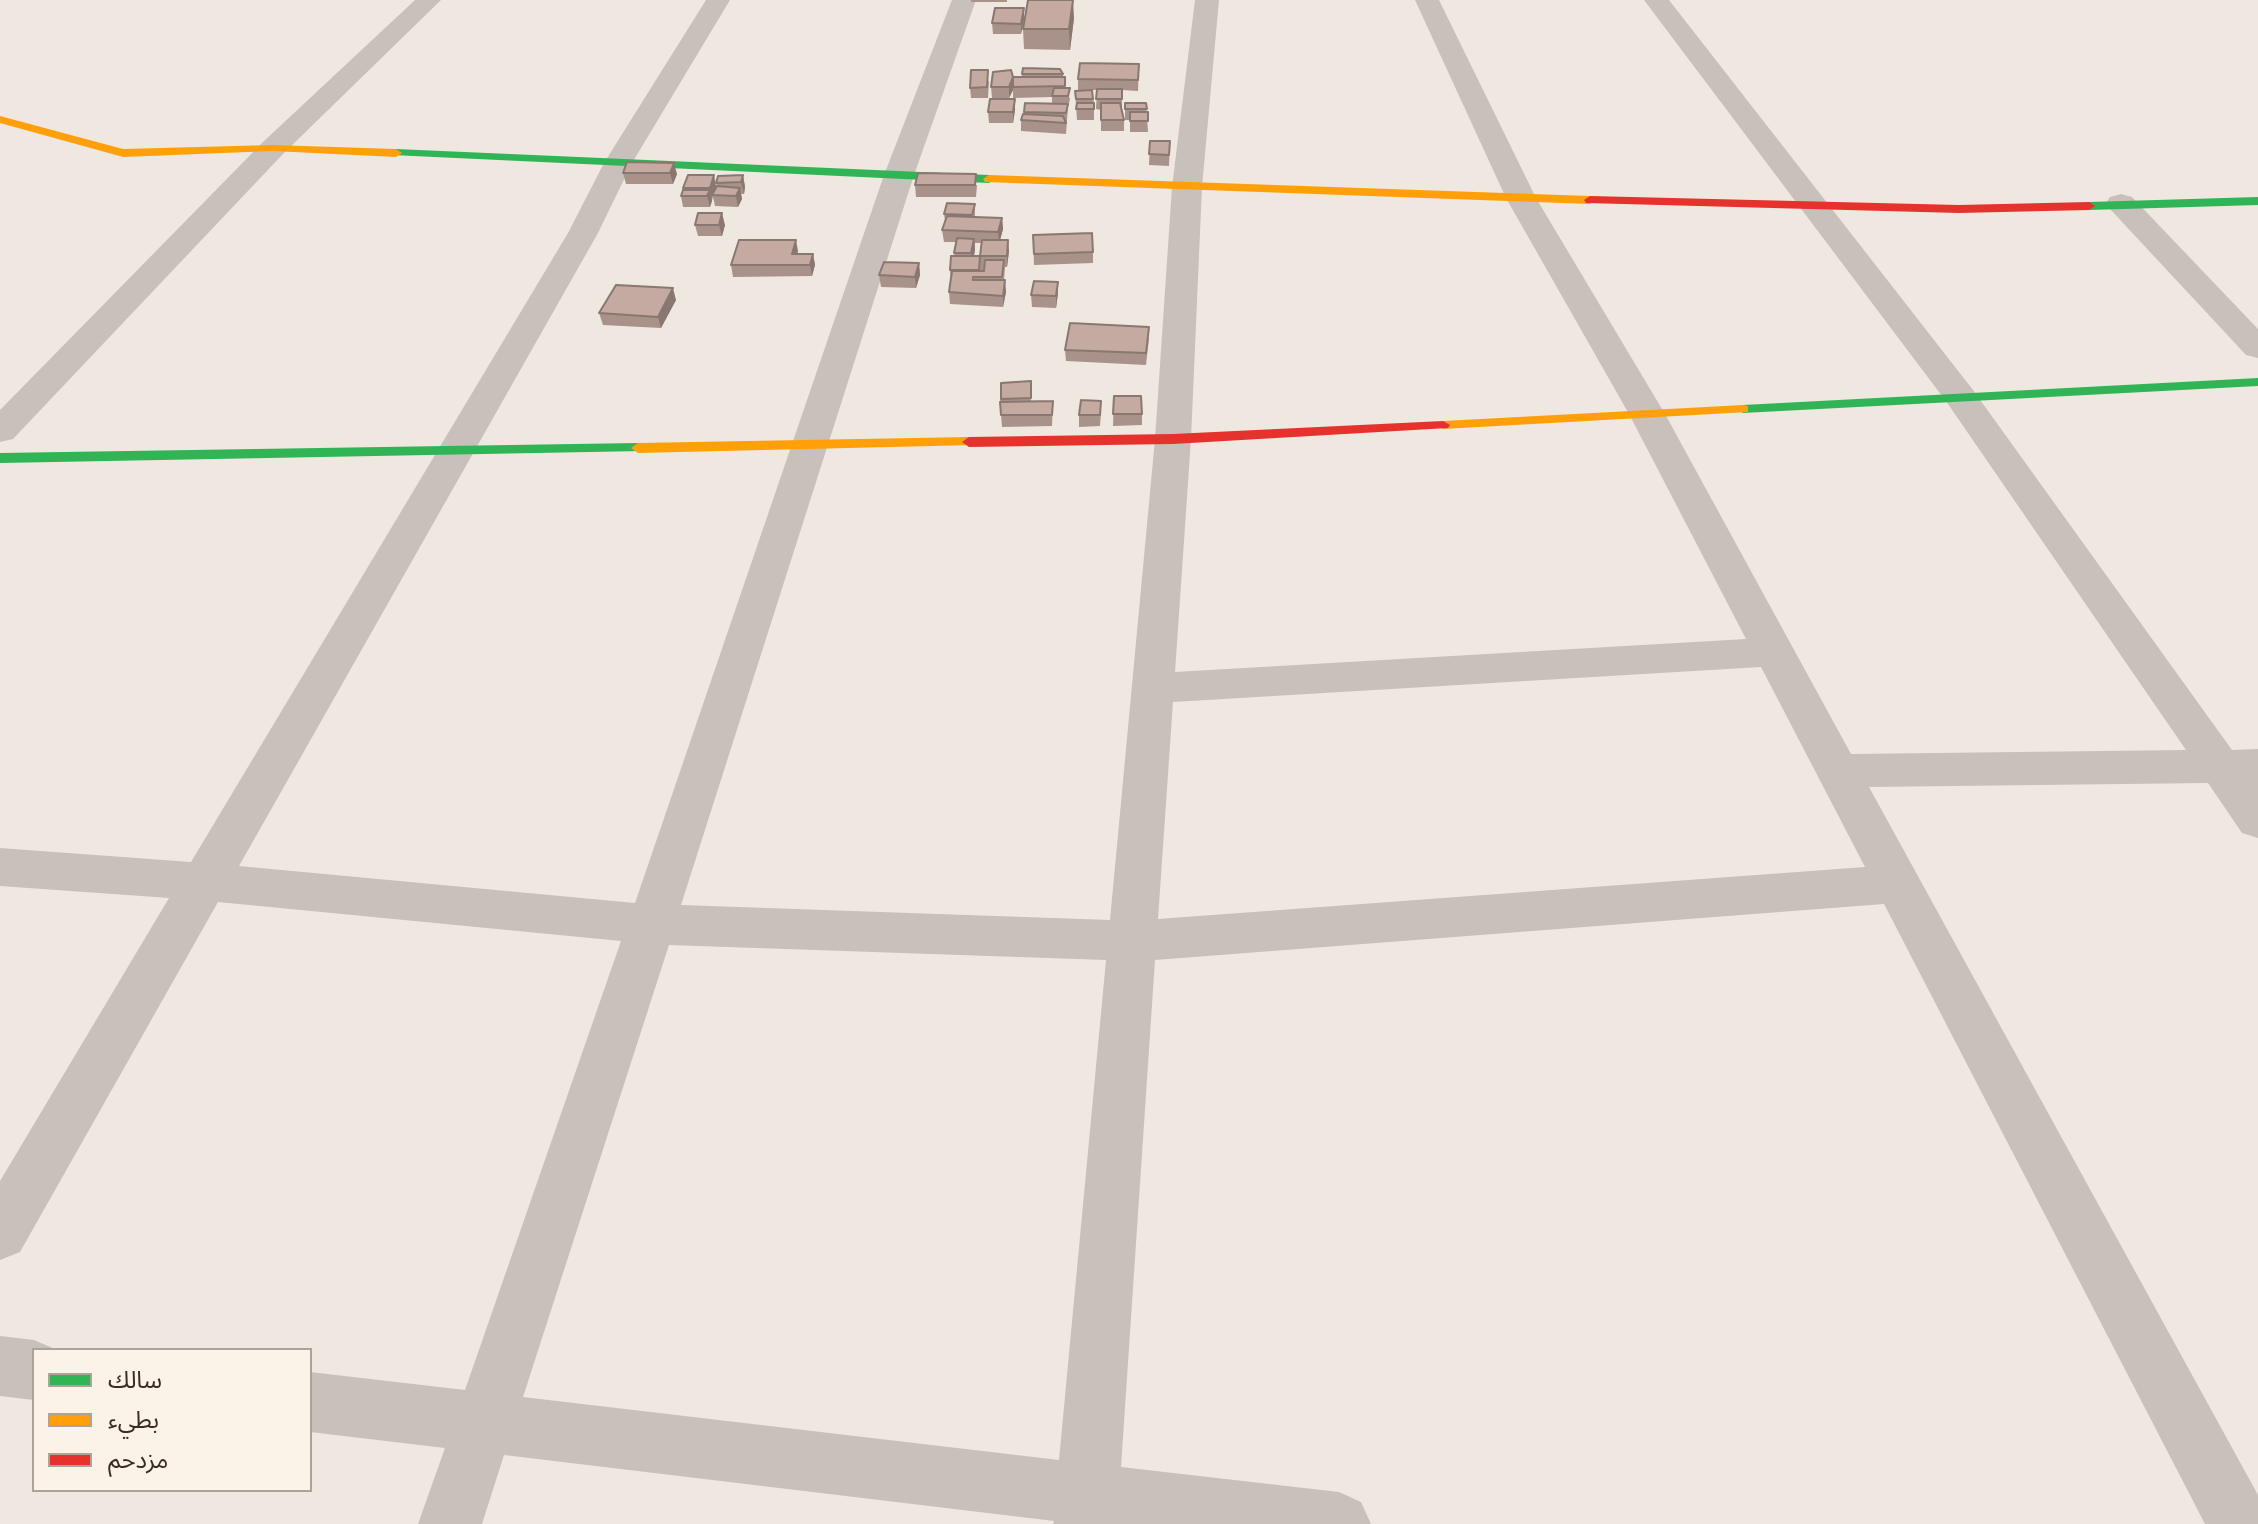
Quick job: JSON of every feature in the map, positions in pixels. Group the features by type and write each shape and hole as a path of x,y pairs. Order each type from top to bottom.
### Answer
{"street":[{"path":"0,431 273,148 429,0"},
{"path":"0,1233 583,233 618,163 718,0"},
{"path":"450,1524 812,445 899,175 964,0"},
{"path":"1086,1509 1173,439 1187,187 1207,0"},
{"path":"1427,0 1521,198 1647,414 2239,1524"},
{"path":"1656,0 1817,207 2240,766 2258,820"},
{"path":"0,119 123,153 273,148 1187,187 1817,207 1959,209 2258,201"},
{"path":"2121,203 2258,348"},
{"path":"0,458 1173,439 2258,382"},
{"path":"1153,688 1775,652"},
{"path":"1838,771 2240,766"},
{"path":"0,867 204,882 649,924 1133,941 1898,884"},
{"path":"0,1366 32,1370"},
{"path":"312,1402 483,1423 1086,1509 1339,1524"}],"building":[{"path":"1028,0 1073,0 1069,29 1023,29"},
{"path":"995,8 1024,8 1021,24 992,23"},
{"path":"1080,63 1139,64 1138,80 1078,79"},
{"path":"1023,68 1060,69 1063,74 1022,74"},
{"path":"971,70 988,70 987,87 970,88"},
{"path":"1011,70 1013,77 1009,87 991,87 993,72"},
{"path":"1013,77 1065,77 1065,86 1013,87"},
{"path":"1054,88 1070,88 1068,96 1052,96"},
{"path":"1097,89 1122,89 1122,99 1096,99"},
{"path":"1092,90 1093,99 1076,99 1075,91"},
{"path":"990,99 1015,99 1013,112 988,112"},
{"path":"1025,103 1068,104 1066,113 1024,112"},
{"path":"1077,103 1094,103 1094,109 1076,109"},
{"path":"1101,103 1120,103 1124,120 1101,120"},
{"path":"1125,103 1146,103 1147,109 1125,109"},
{"path":"1130,112 1148,112 1148,121 1130,121"},
{"path":"1023,114 1063,116 1066,123 1021,120"},
{"path":"1150,141 1170,141 1169,155 1149,154"},
{"path":"627,162 674,163 670,173 623,173"},
{"path":"918,173 976,174 975,185 915,185"},
{"path":"688,175 714,175 710,188 683,188"},
{"path":"743,175 741,182 716,183 718,176"},
{"path":"717,186 740,188 736,196 712,195"},
{"path":"683,190 710,190 707,196 681,196"},
{"path":"947,203 975,204 972,215 944,214"},
{"path":"698,213 722,213 719,225 695,225"},
{"path":"947,216 1002,218 998,232 942,230"},
{"path":"1092,233 1093,252 1034,254 1033,235"},
{"path":"957,238 974,239 971,253 954,253"},
{"path":"739,240 796,240 792,254 813,254 810,265 731,265"},
{"path":"982,240 1008,240 1007,256 980,256"},
{"path":"951,256 980,256 979,270 950,270"},
{"path":"985,260 1004,260 1002,277 973,277 973,280 1005,280 1003,296 949,292 952,271 984,271"},
{"path":"884,262 919,263 915,277 879,275"},
{"path":"1034,281 1058,282 1056,296 1031,295"},
{"path":"616,285 673,288 658,317 599,313"},
{"path":"1070,323 1149,327 1146,353 1065,350"},
{"path":"1031,381 1031,398 1001,399 1001,383"},
{"path":"1114,396 1141,396 1142,414 1113,414"},
{"path":"1081,400 1101,401 1100,415 1079,415"},
{"path":"1053,401 1052,415 1001,415 1000,402"}],"traffic: fast":[{"path":"396,153 989,179"},
{"path":"2089,206 2258,201"},
{"path":"1743,409 2258,382"},
{"path":"0,458 638,448"}],"traffic: slow":[{"path":"0,119 123,153 273,148 396,153"},
{"path":"989,179 1590,200"},
{"path":"1443,425 1743,409"},
{"path":"638,448 969,442"}],"traffic: jam":[{"path":"1590,200 1959,209 2089,206"},
{"path":"969,442 1173,439 1443,425"}]}
